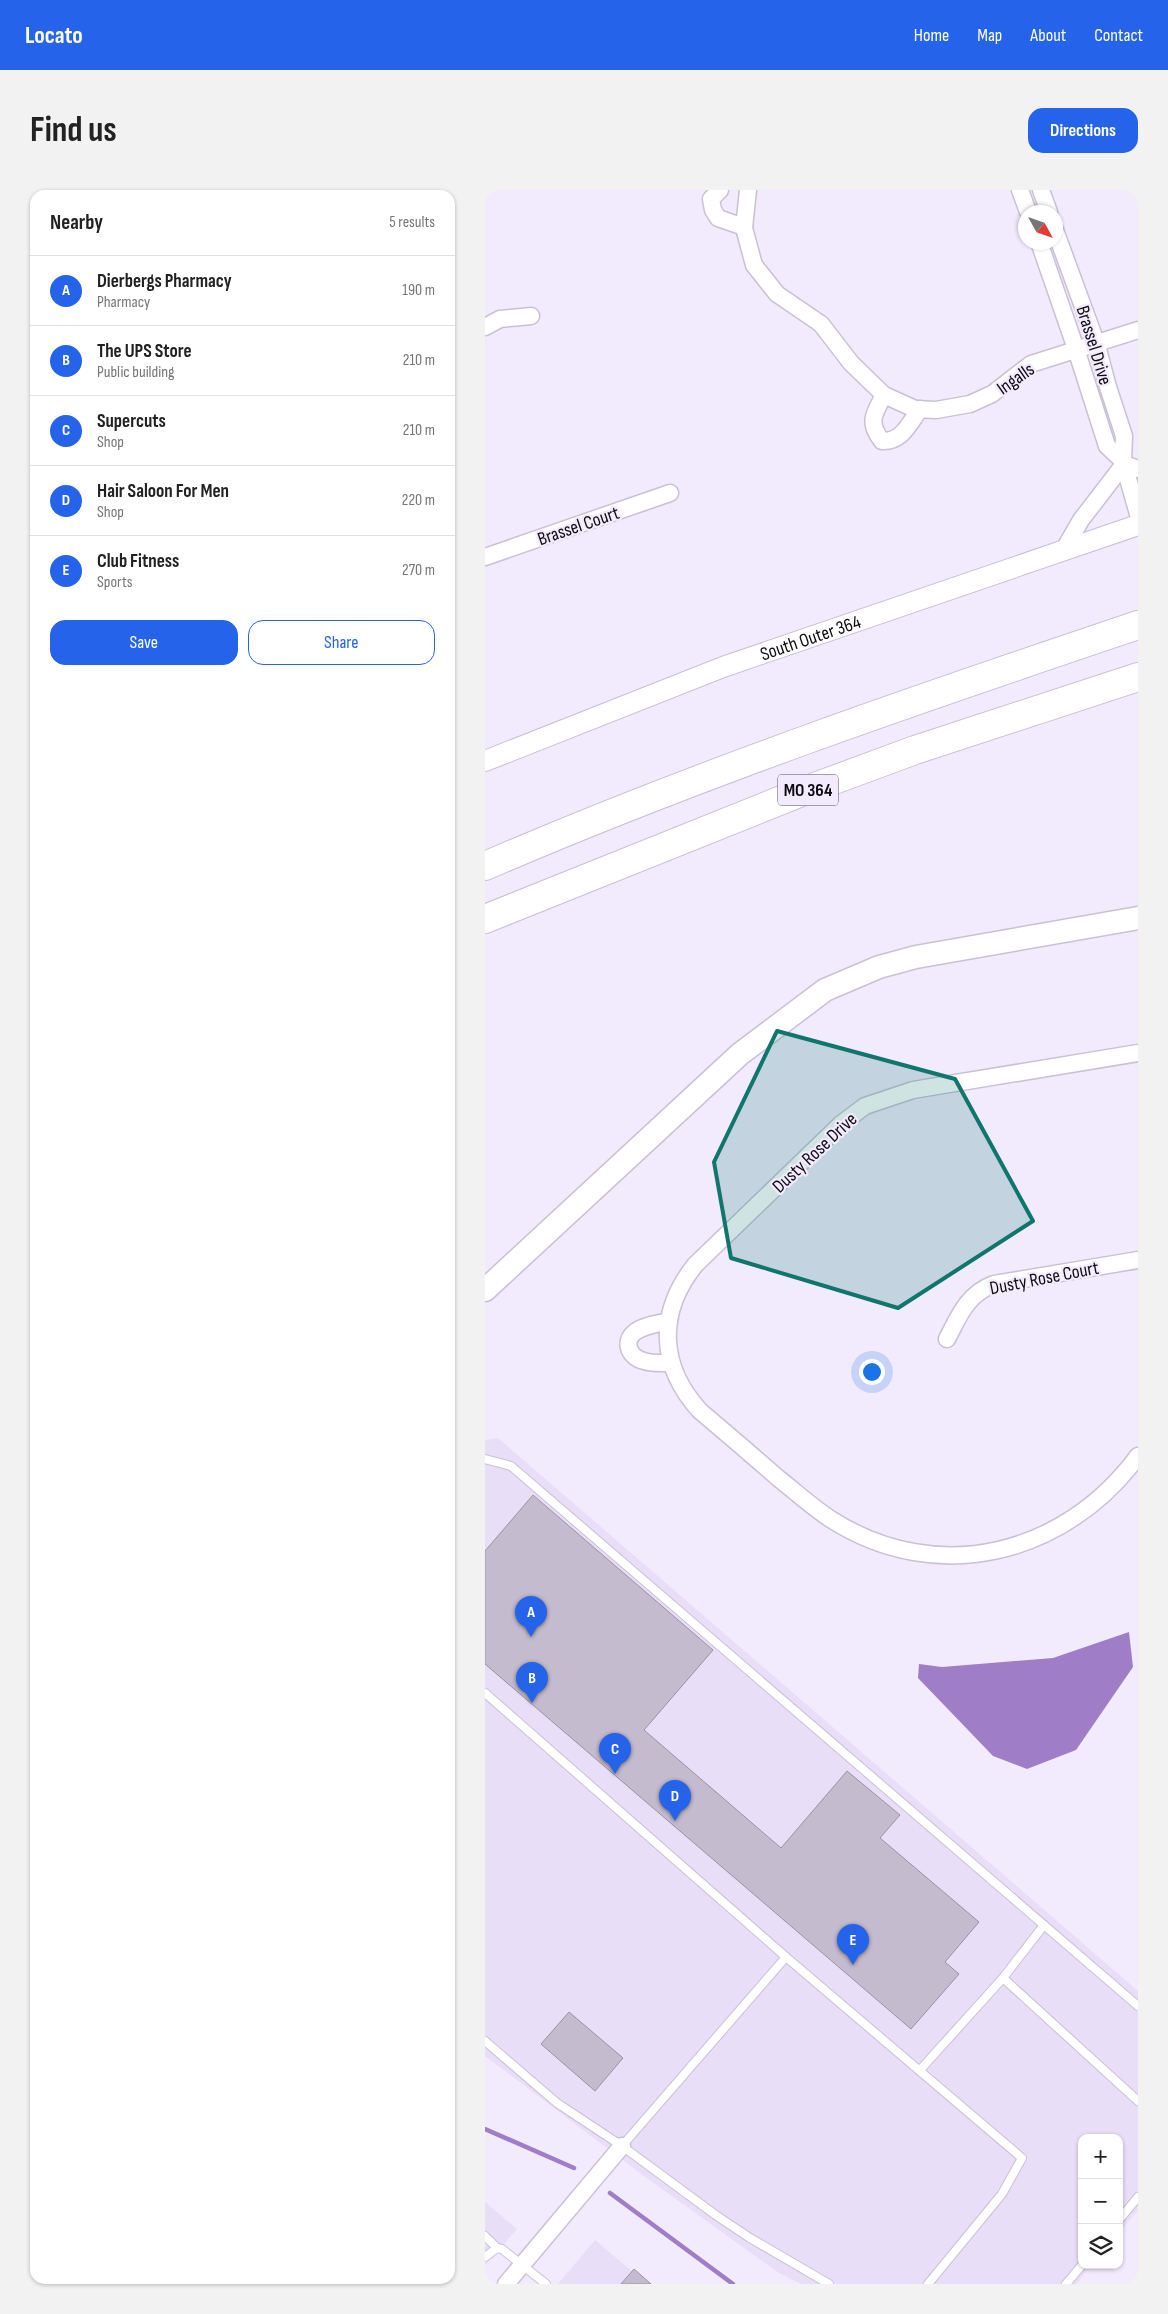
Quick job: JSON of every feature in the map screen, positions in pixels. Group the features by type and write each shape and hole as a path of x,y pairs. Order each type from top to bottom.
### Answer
{"highway":[{"name":"MO 364","path":"485,866 609,815 829,731 1138,625"},
{"name":"MO 364","path":"485,919 804,792 924,748 1138,677"}],"main road":[{"path":"485,1290 739,1054 825,990 879,967 916,956 1138,918"}],"street":[{"path":"720,190 711,200 713,210 718,218 744,226"},
{"name":"Ingalls","path":"747,190 744,226 754,266 777,294 821,324 851,363 885,395 915,409 936,410 970,404 992,394 1031,364 1138,330"},
{"path":"1020,190 1025,205"},
{"path":"1041,190 1046,205"},
{"name":"Brassel Drive","path":"1042,250 1077,349 1107,446 1128,464"},
{"name":"Brassel Drive","path":"1062,250 1096,342 1124,436 1138,514"},
{"path":"485,327 500,319 531,316"},
{"path":"885,395 873,416 874,431 882,441 892,441 900,437 920,408"},
{"path":"1063,551 1081,520 1128,464"},
{"name":"Brassel Court","path":"485,557 670,494"},
{"name":"South Outer 364","path":"485,761 723,667 1138,525"},
{"name":"Dusty Rose Drive","path":"1138,1053 913,1090 865,1106 841,1124 695,1265 683,1280 675,1297 669,1322 669,1353 675,1375 685,1395 700,1411 831,1520 869,1540 907,1551 949,1555 973,1554 1006,1548 1032,1540 1074,1519 1092,1507 1111,1489 1138,1456"},
{"name":"Dusty Rose Court","path":"947,1340 964,1306 980,1289 994,1284 1138,1260"},
{"path":"669,1322 645,1327 635,1332 629,1338 628,1346 630,1352 642,1361 671,1363"},
{"path":"506,2284 622,2146"}],"lane":[{"path":"485,1459 511,1466 1138,2006"},
{"path":"485,1693 786,1957 1022,2158 1002,2194 928,2284"},
{"path":"920,2070 1003,1978 1044,1925"},
{"path":"622,2146 786,1957"},
{"path":"1003,1978 1138,2101"},
{"path":"485,2041 557,2103 622,2146 750,2238 829,2284"},
{"path":"1123,2215 1138,2197"},
{"path":"485,2236 497,2248 503,2249 546,2284"},
{"path":"485,2256 497,2248"},
{"path":"1066,2284 1079,2269"}],"highlighted area":[{"path":"777,1031 955,1079 1033,1221 898,1308 731,1258 714,1162"}],"shaded area":[{"path":"498,1438 1138,1991 1138,2210 1123,2228 1123,2134 1078,2134 1078,2269 1089,2269 1076,2284 801,2284 779,2273 644,2176 485,2056 485,1440"},
{"path":"1129,1632 1133,1667 1076,1750 1027,1769 993,1756 918,1678 919,1664 942,1667 1053,1658"},
{"path":"485,2202 517,2229 485,2265"},
{"path":"595,2240 647,2284 558,2284"}],"building":[{"path":"533,1495 713,1650 644,1730 781,1848 847,1771 900,1815 880,1838 979,1922 945,1962 959,1974 911,2029 485,1664 485,1551"},
{"path":"569,2012 623,2058 595,2091 541,2044"},
{"path":"634,2269 651,2284 621,2284"}],"waterway":[{"path":"485,2129 574,2168"},
{"path":"610,2193 733,2284"}],"place":[{"name":"Dierbergs Pharmacy","path":"531,1637"},
{"name":"The UPS Store","path":"532,1703"},
{"name":"Supercuts","path":"615,1774"},
{"name":"Hair Saloon For Men","path":"675,1821"},
{"name":"Club Fitness","path":"853,1965"}]}
